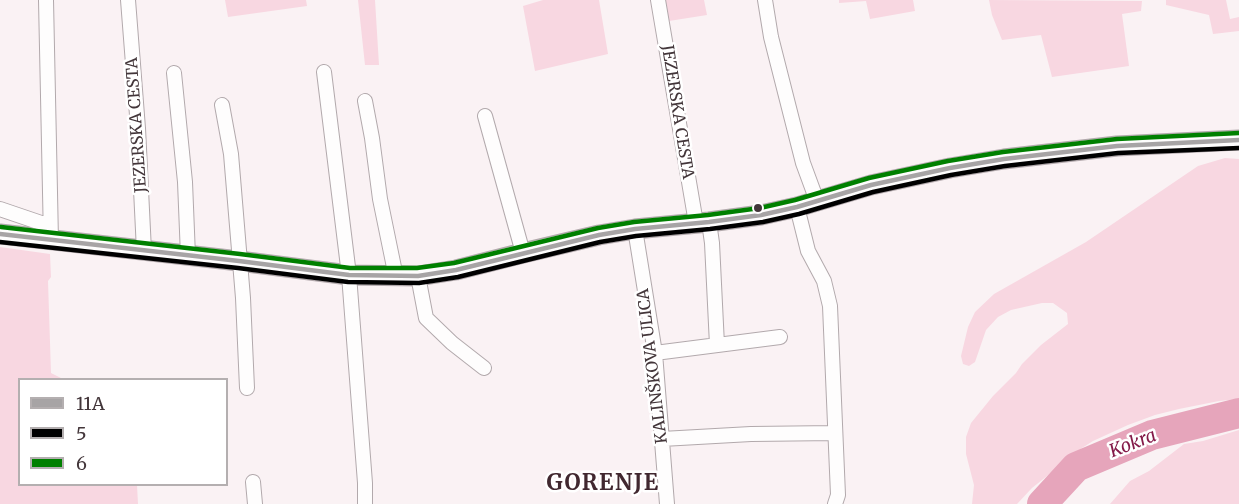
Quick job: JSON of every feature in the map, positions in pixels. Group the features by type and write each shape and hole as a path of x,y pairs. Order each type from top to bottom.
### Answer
{"street":[{"path":"46,0 51,233"},
{"name":"JEZERSKA CESTA","path":"128,0 138,128 144,251"},
{"name":"JEZERSKA CESTA","path":"658,0 703,223 712,243 717,345"},
{"path":"765,0 771,37 803,163 817,201"},
{"path":"324,72 350,275 365,504"},
{"path":"174,73 185,182 188,256"},
{"path":"365,101 380,199 396,277"},
{"path":"222,105 231,154 243,298 247,388"},
{"path":"485,116 523,253"},
{"path":"0,234 51,233 144,251 350,275 418,276 456,270 599,235 761,215 871,185 1004,159 1117,146 1239,140"},
{"path":"797,207 808,251 824,281 830,306 838,495 835,504"},
{"path":"0,209 51,233"},
{"name":"KALINŠKOVA ULICA","path":"635,229 655,353 667,504"},
{"path":"418,276 426,318 452,343 484,368"},
{"path":"655,353 780,337"},
{"path":"662,439 751,434 835,433"},
{"path":"253,482 255,504"}],"shaded area":[{"path":"225,0 306,0 307,6 228,17"},
{"path":"358,0 375,0 379,65 365,65"},
{"path":"543,0 599,0 608,54 535,71 523,6"},
{"path":"664,0 704,0 707,15 669,21"},
{"path":"839,0 913,0 915,11 870,19 866,1 839,3"},
{"path":"989,0 1142,1 1141,11 1122,14 1129,66 1052,77 1041,35 1002,40"},
{"path":"1166,0 1226,0 1230,19 1239,17 1239,31 1213,34 1209,15 1166,5"},
{"path":"1225,158 1239,159 1239,399 1155,415 1093,441 1032,488 1017,504 972,504 974,485 966,454 966,437 971,423 1022,364 1041,345 1068,324 1067,313 1053,303 1042,303 1011,310 998,317 986,330 975,362 969,366 963,364 961,356 968,327 975,312 994,294 1086,242 1198,166"},
{"path":"0,247 50,254 51,277 48,281 51,373 61,378 18,378 18,486 137,486 138,504 0,504"},
{"path":"1239,430 1239,504 1110,504 1130,481 1149,471 1184,444"}],"waterway":[{"name":"Kokra","path":"1042,504 1076,467 1152,435 1239,413"}],"transit line":[{"name":"6","path":"1,227 350,268 417,268 454,263 598,228 760,208 869,178 948,161 1003,152 1117,139 1239,133"},
{"name":"11A","path":"0,234 349,275 418,276 456,270 599,235 761,215 871,185 1004,159 1117,146 1239,140"},
{"name":"5","path":"0,242 348,282 419,283 458,277 600,242 763,222 873,192 1005,166 1118,153 1239,148"}],"district":[{"name":"GORENJE","path":"603,484"}]}
